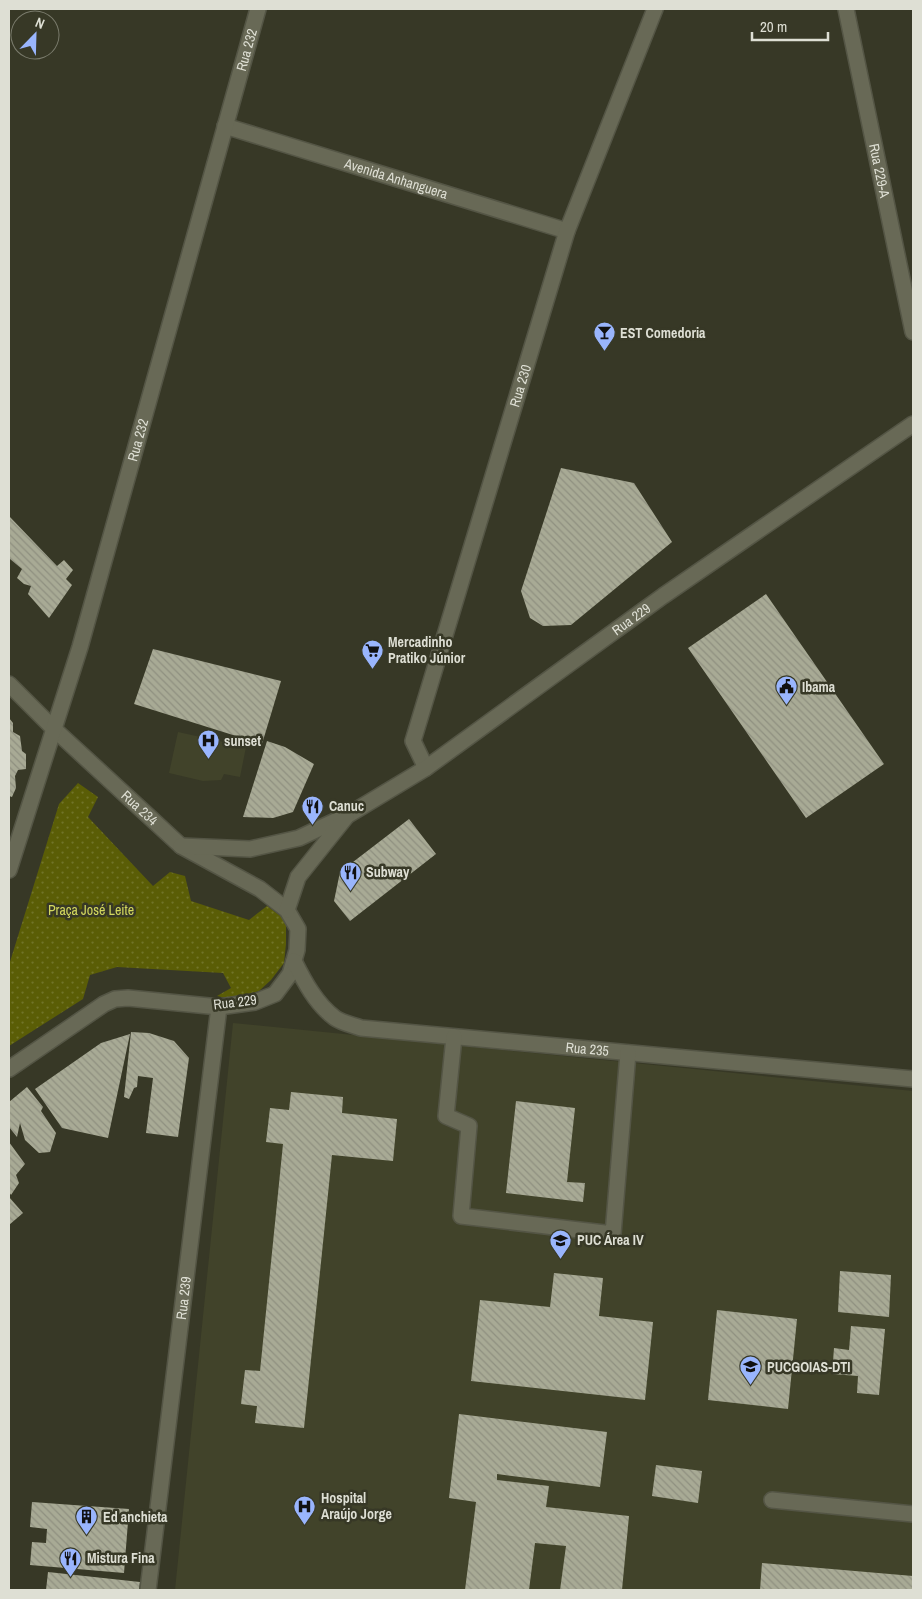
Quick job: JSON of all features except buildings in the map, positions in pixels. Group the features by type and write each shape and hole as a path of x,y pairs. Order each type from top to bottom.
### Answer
{"street":[{"name":"Rua 232","path":"9,870 80,646 258,9"},
{"name":"Rua 230","path":"426,768 413,741 567,230 655,9"},
{"name":"Rua 229-A","path":"846,9 913,332"},
{"name":"Avenida Anhanguera","path":"225,126 567,230"},
{"name":"Rua 229","path":"181,846 250,849 299,838 348,815 426,768 662,596 913,424"},
{"name":"Rua 234","path":"9,684 54,729 181,846 260,888 288,910"},
{"name":"Rua 229","path":"9,1069 104,1004 115,999 128,998 219,1007 254,1002 275,994 290,974 297,950 298,929 288,910 298,876 348,815"},
{"name":"Rua 235","path":"294,961 304,981 323,1007 336,1019 361,1028 913,1079"},
{"name":"Rua 239","path":"148,1590 219,1007"},
{"path":"454,1037 446,1116 469,1126 461,1216 612,1234 628,1053"},
{"path":"772,1500 913,1514"}],"shaded area":[{"name":"sunset","path":"178,732 246,747 240,777 224,774 221,780 203,781 169,773"},
{"name":"PUC Área IV","path":"233,1023 913,1091 913,1590 175,1590"}],"green space":[{"name":"Praça José Leite","path":"78,783 98,797 88,817 153,886 170,872 185,876 191,901 249,920 267,906 286,920 284,963 271,980 259,991 230,999 217,996 231,988 223,973 117,967 90,975 83,999 9,1046 9,965 59,804"}],"place":[{"name":"EST Comedoria","path":"604,352"},
{"name":"Mercadinho Pratiko Júnior","path":"372,669"},
{"name":"Ibama","path":"786,706"},
{"name":"sunset","path":"208,760"},
{"name":"Canuc","path":"313,825"},
{"name":"Subway","path":"350,891"},
{"name":"PUC Área IV","path":"561,1259"},
{"name":"PUCGOIAS-DTI","path":"751,1386"},
{"name":"Hospital Araújo Jorge","path":"305,1525"},
{"name":"Ed anchieta","path":"87,1536"},
{"name":"Mistura Fina","path":"71,1577"}]}
